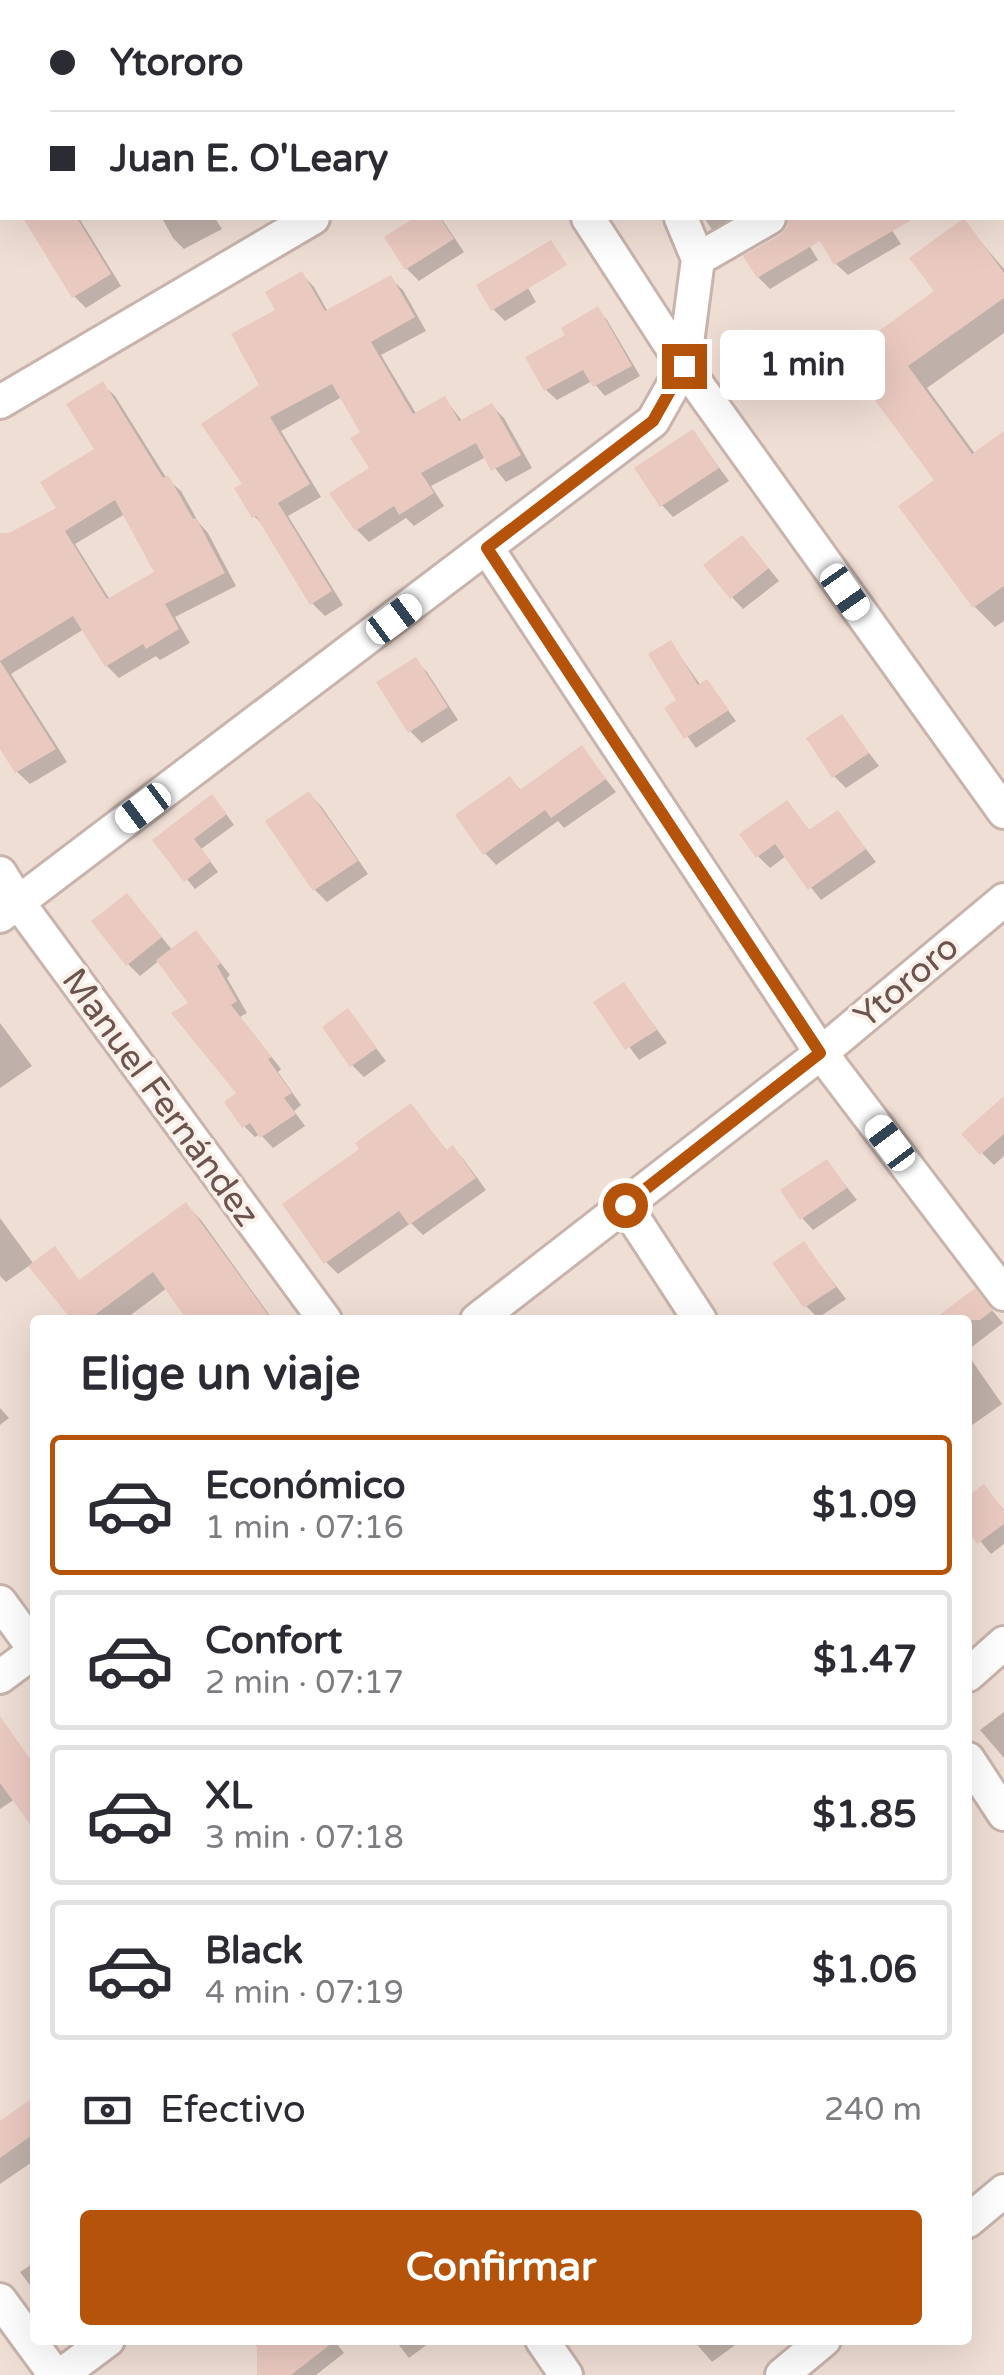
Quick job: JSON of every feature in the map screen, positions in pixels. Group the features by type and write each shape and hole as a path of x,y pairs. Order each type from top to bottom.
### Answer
{"street":[{"path":"0,402 310,220"},
{"path":"589,220 684,366 1004,812"},
{"path":"9,909 653,421 684,366 698,259 682,220"},
{"path":"698,259 766,220"},
{"path":"487,548 820,1053 1004,1294"},
{"name":"Manuel Fernández","path":"0,873 9,909 321,1315"},
{"name":"Ytororo","path":"483,1315 820,1053 1004,900"},
{"path":"625,1205 697,1315"},
{"path":"0,1602 30,1644"},
{"path":"972,1671 1004,1643"},
{"path":"0,1677 30,1655"},
{"path":"972,1765 1004,1814"},
{"path":"972,2218 1004,2191"},
{"path":"0,2300 30,2339"},
{"path":"35,2345 58,2375 101,2345"},
{"path":"545,2345 566,2375"},
{"path":"782,2375 818,2345"}],"shaded area":[{"path":"0,220 1004,220 1004,2375 0,2375"}],"building":[{"path":"24,220 78,220 111,274 72,298"},
{"path":"411,220 441,220 454,239 405,270 384,237"},
{"path":"789,220 912,220 834,265 820,241 757,278 743,256 787,227"},
{"path":"965,220 1004,273 1004,298 908,366 972,454 1004,431 1004,586 973,608 898,506 934,480 843,357 934,291 909,258"},
{"path":"551,240 567,265 491,311 476,285"},
{"path":"302,271 325,311 391,275 415,317 371,342 413,414 445,396 459,421 492,403 521,455 491,471 476,443 421,473 434,493 399,515 394,506 355,531 329,493 369,468 350,438 360,432 332,384 270,417 310,484 278,503 332,591 310,605 256,516 252,518 234,488 242,484 201,424 259,385 231,334 275,310 265,292"},
{"path":"598,306 632,366 593,387 583,370 544,391 525,357 565,335 561,328"},
{"path":"103,381 163,478 168,475 193,519 196,518 225,573 165,604 179,629 146,649 143,644 105,667 73,616 0,661 0,533 9,533 56,508 40,482 94,449 66,404","holes":["115,500 154,572 107,599 65,531"]},
{"path":"693,429 719,468 660,507 634,468"},
{"path":"742,535 769,568 730,599 703,565"},
{"path":"671,640 698,685 707,679 729,710 684,739 664,708 676,700 648,654"},
{"path":"416,657 448,707 408,733 376,682"},
{"path":"0,661 56,749 15,773 0,749"},
{"path":"842,714 869,753 832,778 806,738"},
{"path":"582,745 606,779 551,818 545,810 483,855 455,815 510,776 520,790"},
{"path":"309,791 358,861 313,891 265,821"},
{"path":"212,794 227,814 194,839 211,861 184,882 152,840"},
{"path":"787,800 809,830 838,810 866,849 808,890 775,844 756,858 739,834"},
{"path":"127,893 162,937 126,966 91,921"},
{"path":"196,930 221,963 217,966 237,1001 231,1005 272,1057 268,1059 292,1093 284,1098 296,1114 260,1138 250,1123 242,1128 224,1102 236,1093 171,1013 188,1003 156,960"},
{"path":"624,982 657,1030 625,1050 593,1002"},
{"path":"348,1008 377,1048 350,1067 322,1027"},
{"path":"1004,1096 1004,1134 980,1155 961,1134"},
{"path":"411,1103 446,1150 453,1145 476,1178 409,1225 399,1211 324,1264 282,1204 359,1149 355,1143"},
{"path":"827,1159 847,1188 800,1220 780,1190"},
{"path":"186,1202 268,1315 183,1315 153,1272 95,1315 68,1315 28,1266 55,1246 79,1280"},
{"path":"804,1241 836,1287 804,1308 772,1263"},
{"path":"975,1288 993,1310 980,1320 972,1320 972,1315 940,1315"},
{"path":"984,1484 1004,1511 1004,1524 977,1544 972,1537 972,1493"},
{"path":"0,1716 30,1759 30,1824 0,1783"},
{"path":"30,2100 30,2137 0,2158 0,2121"},
{"path":"257,2345 330,2345 291,2375 257,2375"}],"route":[{"path":"625,1205 820,1053 487,548 653,421 684,366"}]}
